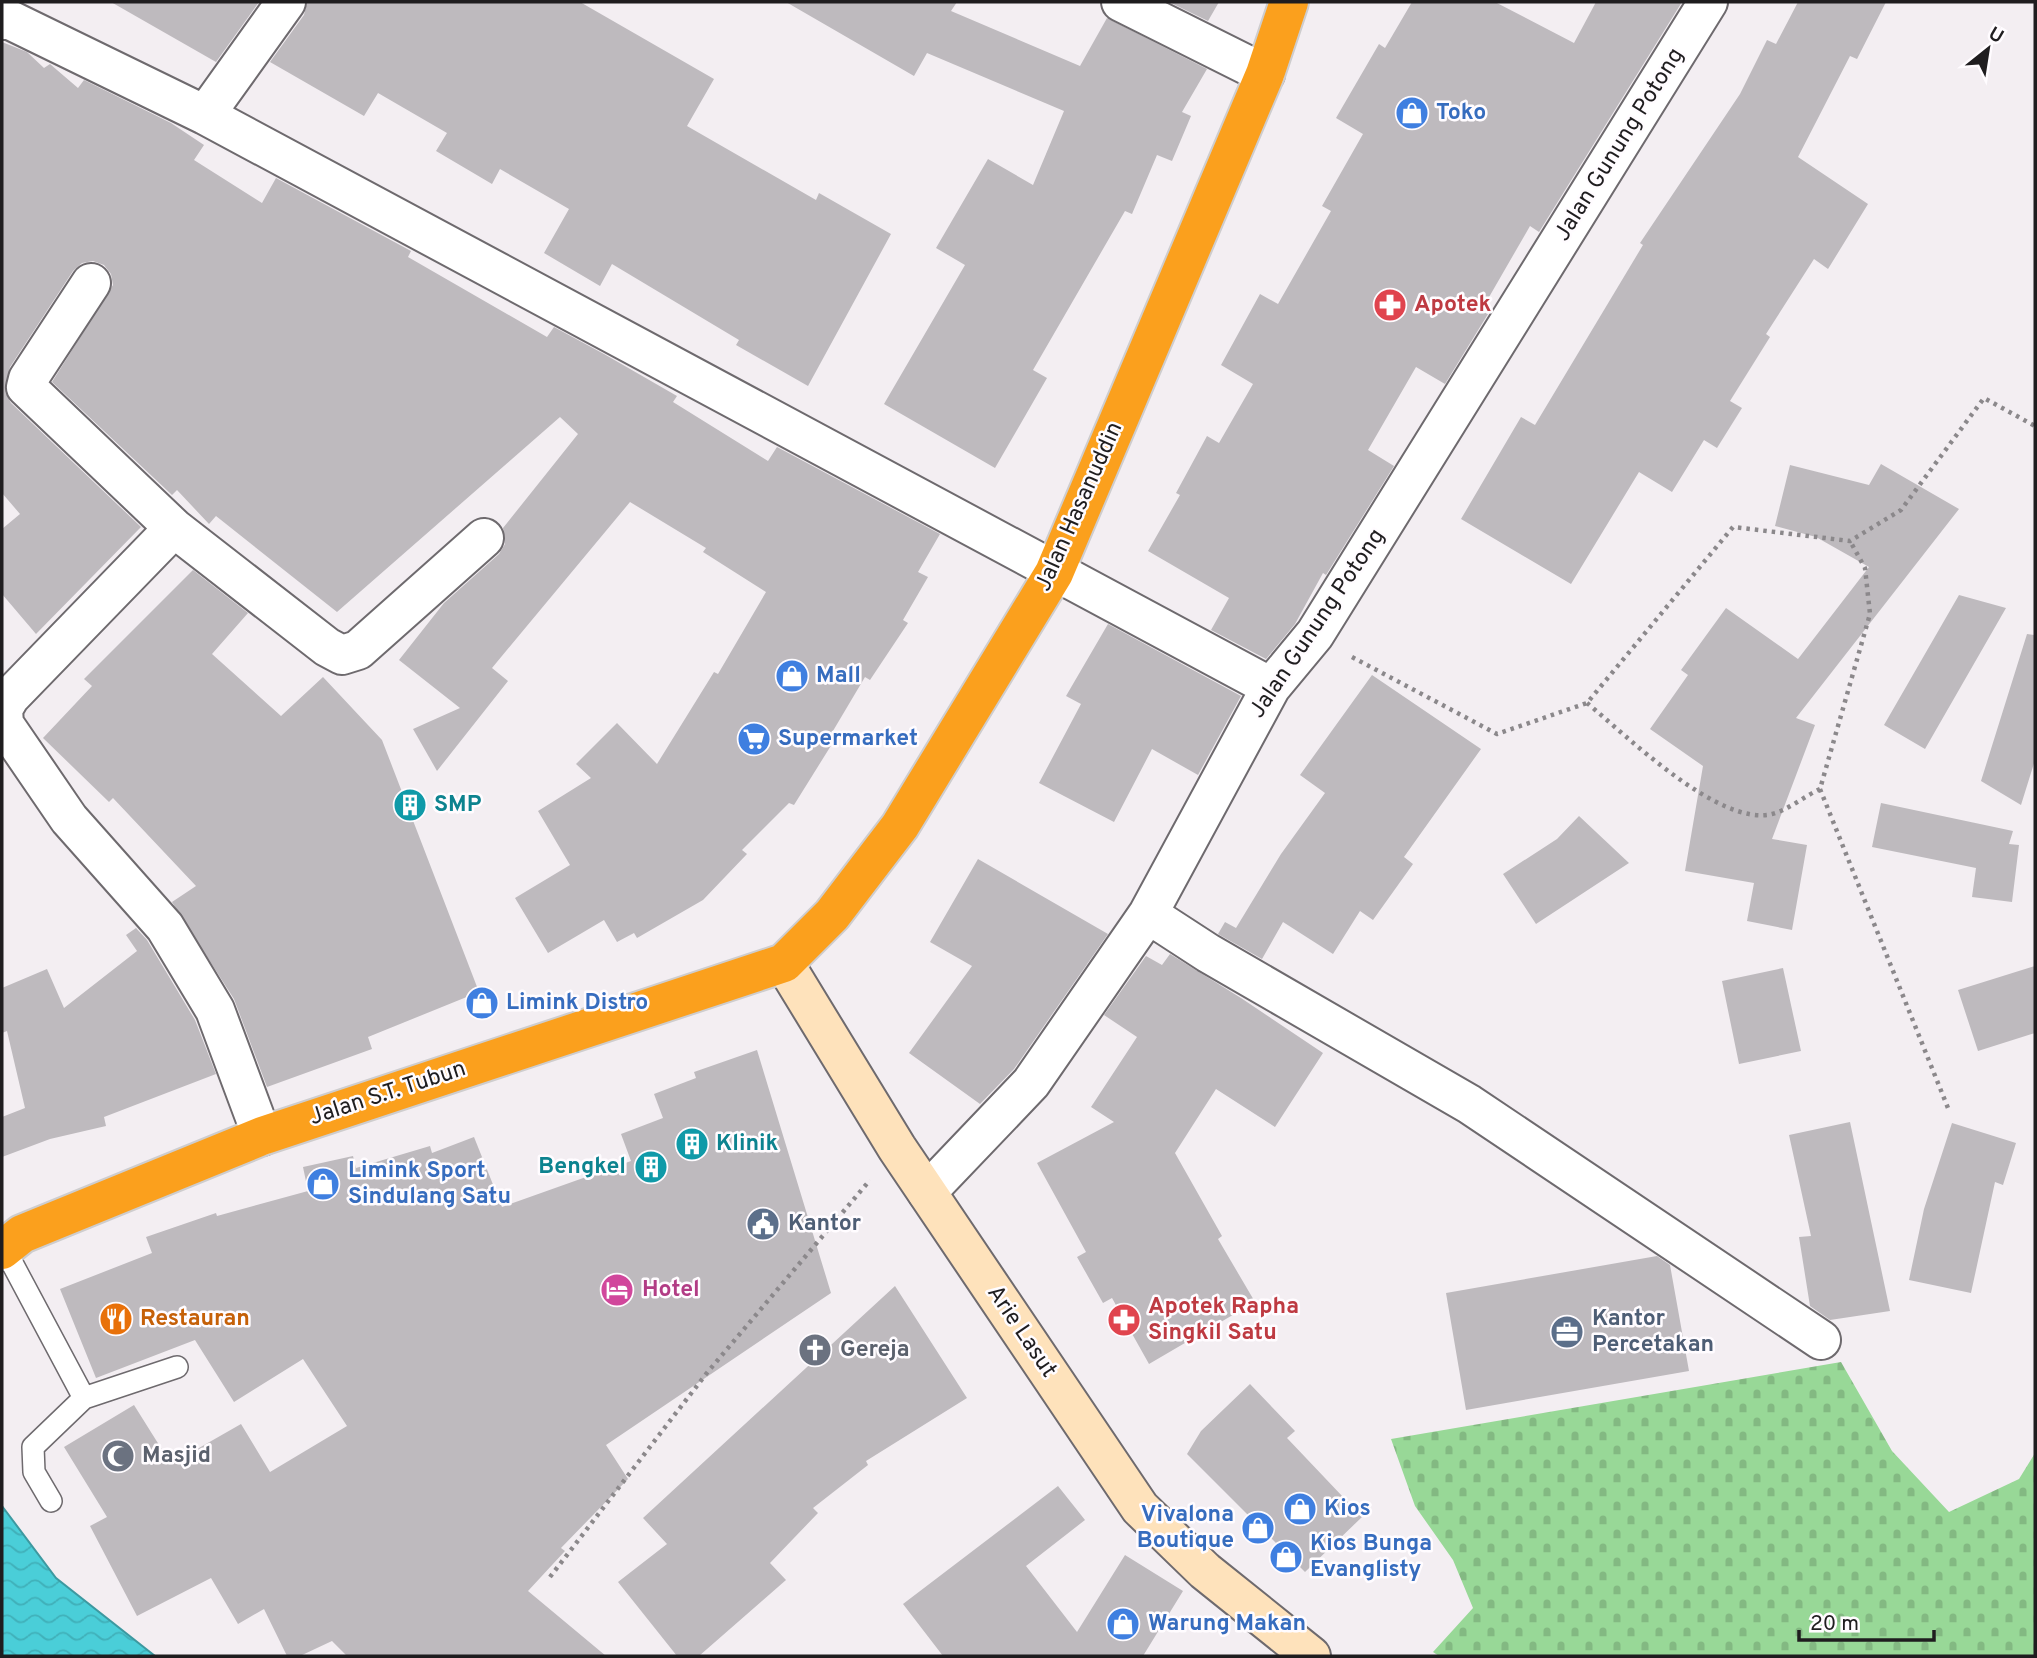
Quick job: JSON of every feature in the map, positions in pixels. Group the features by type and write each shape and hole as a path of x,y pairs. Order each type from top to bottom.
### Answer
{"highway":[{"name":"Jalan Hasanuddin","path":"784,963 832,915 900,826 1054,573 1265,74 1289,2"},
{"name":"Jalan S.T. Tubun","path":"2,1249 22,1234 262,1136 784,963"}],"main road":[{"name":"Arie Lasut","path":"784,963 897,1148 1140,1508 1205,1571 1311,1656"}],"street":[{"path":"205,115 286,2"},
{"path":"1121,2 1265,74"},
{"name":"Jalan Gunung Potong","path":"927,1192 1031,1083 1148,914 1271,687 1315,634 1708,2"},
{"path":"2,20 10,20 205,115 1054,573 1271,687"},
{"path":"91,283 28,379 26,387 174,528 327,647 342,655 358,650 484,538"},
{"path":"174,528 10,697 4,709 4,724 69,819 165,927 215,1010 262,1136"},
{"path":"1148,914 1208,953 1469,1104 1821,1340"}],"lane":[{"path":"2,1249 84,1398"},
{"path":"51,1501 34,1472 33,1447 84,1398 177,1367"}],"path":[{"path":"1315,634 1497,734 1587,703 1733,527 1850,541 1900,510 1984,398 2035,425"},
{"path":"1850,541 1865,568 1870,614 1819,789 1948,1108"},
{"path":"1587,703 1693,790 1732,811 1771,814 1819,789"},
{"path":"550,1577 706,1374 897,1148"}],"green space":[{"path":"1841,1362 1892,1451 1949,1512 2019,1479 2035,1453 2035,1656 1439,1656 1433,1652 1473,1608 1453,1560 1415,1506 1391,1439"}],"water":[{"path":"2,1506 56,1578 155,1656 2,1656"}],"building":[{"path":"111,2 259,2 216,62"},
{"path":"307,2 580,2 714,79 687,126 816,200 819,193 891,234 808,386 736,345 739,340 612,264 600,286 544,253 569,209 500,169 492,184 436,151 447,133 378,93 364,116 270,62 304,15"},
{"path":"786,2 957,2 951,11 1080,66 1107,18 1207,69 1182,112 1191,116 1172,161 1157,155 1132,214 1125,211 1033,370 1047,378 995,468 884,404 965,265 936,248 988,159 1033,185 1064,111 927,53 914,76"},
{"path":"1169,2 1219,2 1208,21"},
{"path":"1412,2 1495,2 1574,43 1596,2 1682,2 1539,232 1530,226 1481,311 1488,314 1445,384 1416,367 1368,450 1394,466 1326,575 1323,573 1295,624 1266,659 1211,630 1229,598 1148,551 1180,495 1176,493 1207,436 1219,443 1253,384 1221,365 1260,294 1278,304 1331,211 1322,206 1363,134 1336,118 1379,44 1385,48"},
{"path":"1798,2 1886,2 1857,59 1850,56 1798,157 1868,204 1828,269 1814,259 1766,334 1770,337 1730,401 1742,408 1717,448 1704,440 1672,492 1639,472 1571,584 1461,519 1521,417 1535,425 1643,245 1640,243 1740,94 1767,40 1776,44"},
{"path":"2,42 27,52 44,68 50,64 78,88 84,80 171,123 204,145 194,160 262,203 276,178 411,251 408,257 547,337 554,327 604,354 677,396 673,402 768,461 777,447 940,534 918,572 928,577 903,620 908,623 870,680 865,677 827,741 832,744 794,805 789,803 742,850 747,854 703,900 637,938 634,933 617,942 604,920 548,953 515,898 570,865 538,811 591,778 576,764 617,723 657,764 714,672 718,674 766,592 703,552 706,548 630,502 492,668 508,681 437,771 413,729 460,708 399,660 444,603 499,554 505,544 503,528 578,434 560,417 337,612 216,516 209,524 177,490 172,495 52,382 113,285 111,274 104,265 93,261 82,263 73,271 10,367 5,392 11,403 141,527 36,634 2,594 2,529 20,514 2,493"},
{"path":"1881,464 1959,509 1796,718 1815,725 1772,839 1807,845 1792,930 1747,921 1754,883 1685,871 1703,766 1650,729 1688,675 1681,670 1726,608 1798,659 1869,567 1816,537 1775,526 1790,465 1869,485"},
{"path":"193,570 248,613 212,654 281,716 323,677 382,740 479,992 368,1037 372,1049 267,1087 234,999 172,902 196,886 113,798 109,802 43,738 92,686 84,679"},
{"path":"1959,595 2006,608 1925,749 1884,725"},
{"path":"1108,624 1241,696 1198,775 1152,749 1114,822 1039,783 1081,704 1066,696"},
{"path":"2027,634 2035,635 2035,760 2021,805 1981,781"},
{"path":"1372,675 1481,749 1404,857 1413,864 1373,920 1360,911 1333,954 1283,922 1262,959 1218,934 1225,922 1236,928 1281,854 1325,793 1300,775"},
{"path":"1881,803 2013,831 2009,844 2019,845 2012,902 1972,897 1976,868 1872,847"},
{"path":"1579,816 1629,863 1536,924 1503,874 1557,839"},
{"path":"978,859 1108,934 1014,1069 980,1104 909,1053 972,966 930,942"},
{"path":"136,928 147,940 195,1020 216,1074 104,1117 106,1126 50,1139 2,1157 2,1117 25,1108 7,1031 2,1033 2,988 47,969 64,1008 137,951 126,935"},
{"path":"1170,954 1323,1053 1275,1127 1216,1089 1175,1153 1222,1236 1218,1239 1255,1302 1149,1364 1112,1298 1103,1303 1077,1257 1086,1252 1037,1163 1114,1122 1091,1107 1137,1037 1104,1015 1146,956 1162,965"},
{"path":"2035,966 2035,1033 1978,1051 1958,990"},
{"path":"1783,968 1801,1051 1739,1064 1722,981"},
{"path":"757,1050 831,1293 606,1445 628,1479 561,1548 565,1551 528,1591 606,1656 347,1656 332,1641 300,1656 287,1656 264,1609 238,1624 211,1578 137,1616 90,1526 107,1517 64,1447 134,1405 171,1464 241,1424 270,1472 347,1426 303,1359 234,1402 195,1340 96,1378 60,1289 152,1253 146,1237 216,1213 217,1216 308,1191 303,1167 353,1156 356,1168 430,1146 432,1153 474,1137 502,1207 631,1161 621,1134 663,1118 654,1094 696,1078 694,1072"},
{"path":"1850,1122 1890,1311 1830,1320 1810,1306 1799,1237 1811,1236 1789,1135"},
{"path":"1952,1123 2016,1143 2003,1185 1995,1182 1971,1293 1909,1280 1924,1209"},
{"name":"Kantor Percetakan","path":"1657,1256 1670,1265 1689,1371 1466,1410 1446,1293"},
{"path":"895,1286 967,1398 866,1461 868,1465 813,1508 818,1513 770,1563 786,1580 699,1656 677,1656 618,1582 667,1544 643,1518"},
{"path":"1250,1384 1295,1431 1287,1438 1362,1517 1305,1572 1187,1454 1201,1431"},
{"path":"1058,1486 1085,1520 1026,1566 1077,1632 1125,1555 1183,1591 1143,1656 943,1656 903,1604"}],"place":[{"name":"Toko","path":"1412,113"},
{"name":"Apotek","path":"1390,305"},
{"name":"Mall","path":"792,676"},
{"name":"Supermarket","path":"754,739"},
{"name":"SMP","path":"410,805"},
{"name":"Limink Distro","path":"482,1003"},
{"name":"Klinik","path":"692,1144"},
{"name":"Bengkel","path":"651,1167"},
{"name":"Limink Sport Sindulang Satu","path":"323,1184"},
{"name":"Kantor","path":"763,1224"},
{"name":"Hotel","path":"617,1290"},
{"name":"Restauran","path":"116,1319"},
{"name":"Apotek Rapha Singkil Satu","path":"1124,1320"},
{"name":"Kantor Percetakan","path":"1567,1332"},
{"name":"Gereja","path":"815,1350"},
{"name":"Masjid","path":"118,1456"},
{"name":"Kios","path":"1300,1509"},
{"name":"Vivalona Boutique","path":"1258,1528"},
{"name":"Kios Bunga Evanglisty","path":"1286,1557"},
{"name":"Warung Makan","path":"1123,1624"}]}
